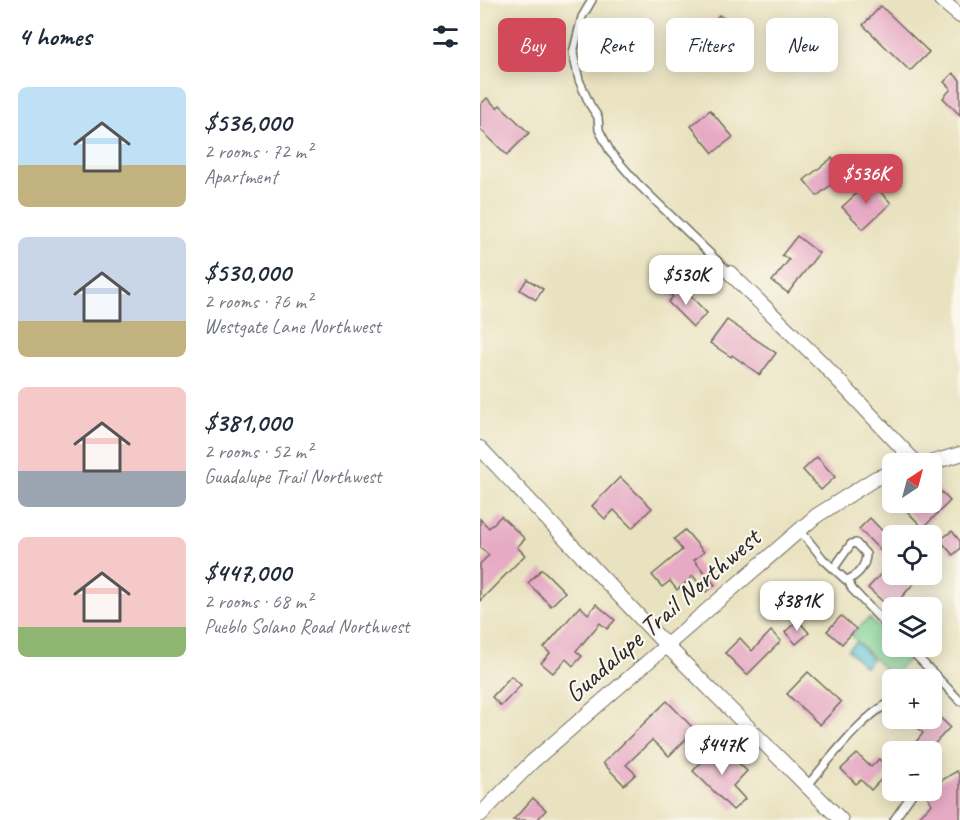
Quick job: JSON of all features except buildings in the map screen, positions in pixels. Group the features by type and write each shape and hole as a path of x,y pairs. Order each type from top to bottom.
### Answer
{"street":[{"path":"941,0 960,16"},
{"path":"730,273 823,364 907,453"},
{"path":"480,448 666,645 841,820"},
{"path":"942,459 960,454"},
{"name":"Guadalupe Trail Northwest","path":"480,815 532,762 816,516 882,476"}],"lane":[{"path":"592,0 582,18 573,53 579,80 598,117 599,130 611,153 637,183 730,273"},
{"path":"800,530 823,559 848,580 852,589 882,620"},
{"path":"834,568 850,544 856,543 860,546 866,554 866,560 855,576 848,580"},
{"path":"918,657 960,701"},
{"path":"807,786 857,729 882,707"},
{"path":"894,820 907,801"}],"green space":[{"path":"869,618 882,632 882,657 907,657 909,659 898,669 884,669 851,635"}],"water":[{"path":"856,642 872,659 865,667 848,650"}]}
